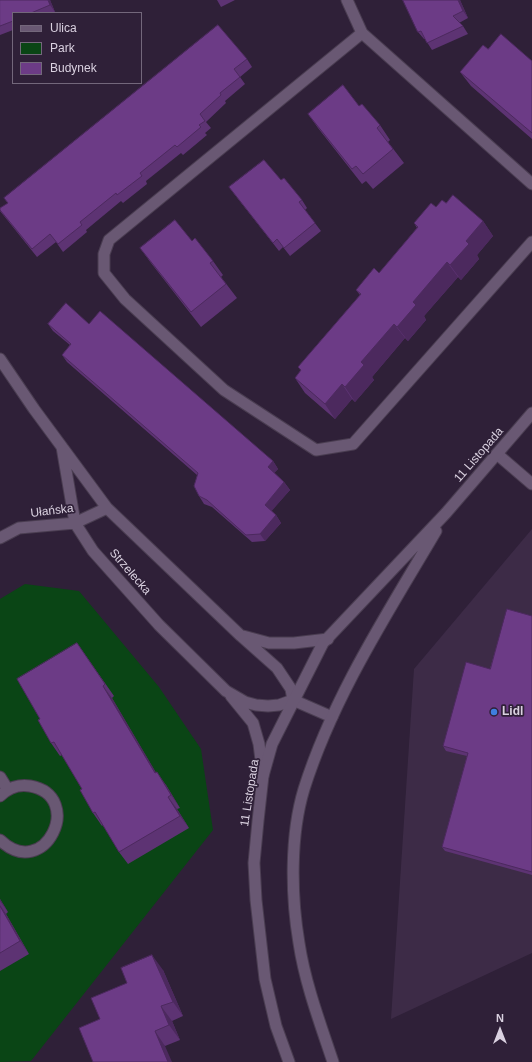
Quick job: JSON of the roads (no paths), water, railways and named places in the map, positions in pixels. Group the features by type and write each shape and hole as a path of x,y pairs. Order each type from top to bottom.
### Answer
{"street":[{"path":"347,0 362,33 532,184"},
{"path":"362,33 109,240 104,254 104,273 125,300 224,390 316,450 353,444 532,242"},
{"name":"Strzelecka","path":"0,359 34,409 107,508 241,636 277,668 291,689 293,700 279,705 256,705 245,702 226,691"},
{"name":"11 Listopada","path":"289,1062 276,1026 265,979 256,900 254,862 263,776 272,744 323,643 446,513 532,414"},
{"name":"Strzelecka","path":"61,445 75,523 94,551 159,625 226,691 253,723 259,744 263,776"},
{"path":"497,454 532,484"},
{"name":"Ułańska","path":"0,538 19,528 75,523 107,508"},
{"name":"11 Listopada","path":"332,1062 306,977 299,942 294,870 296,828 304,790 332,717 362,657 446,513"},
{"name":"Strzelecka","path":"241,636 269,643 294,643 328,639"},
{"path":"293,700 332,717"},
{"path":"0,777 4,793 21,785 28,785 42,790 52,799 58,820 54,833 45,844 38,848 24,851 18,850 10,848 0,840"}],"place":[{"name":"Lidl","path":"494,712"}]}
